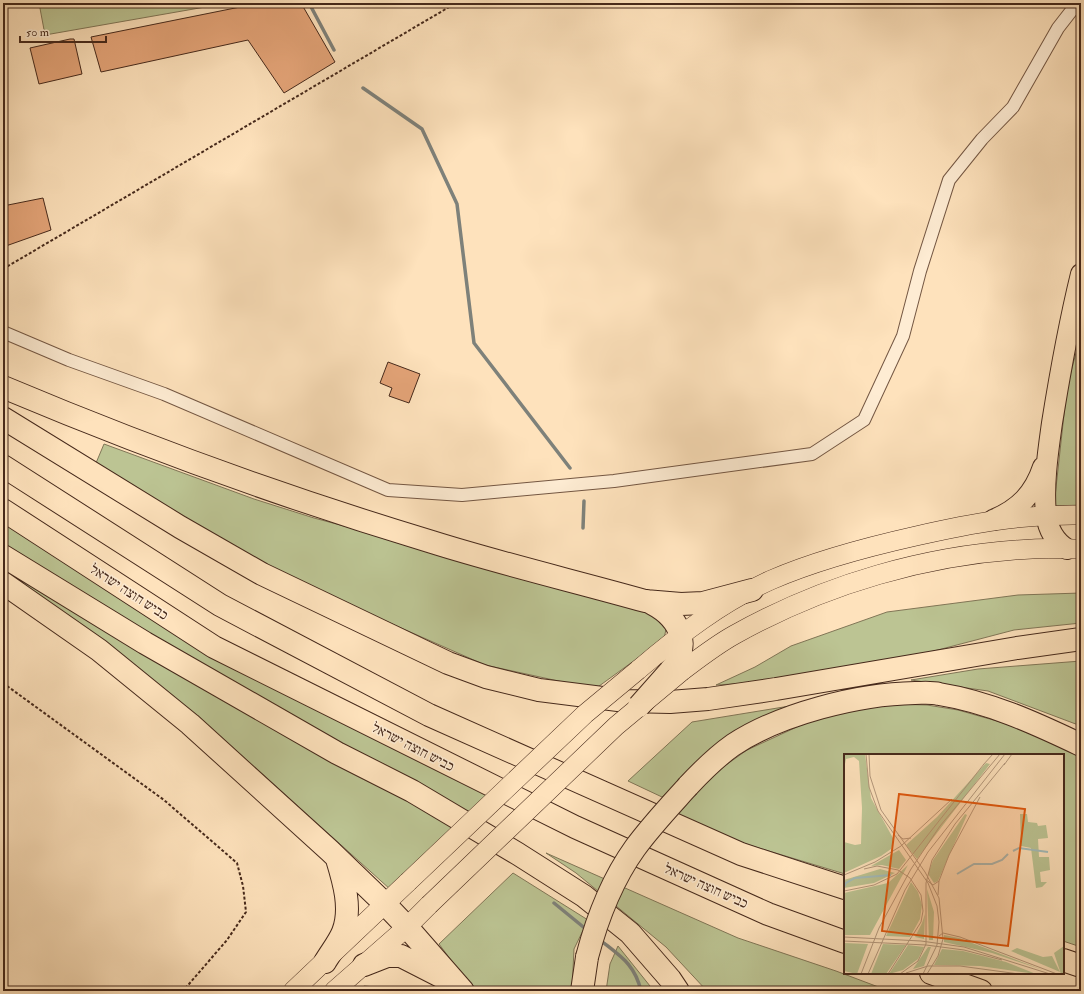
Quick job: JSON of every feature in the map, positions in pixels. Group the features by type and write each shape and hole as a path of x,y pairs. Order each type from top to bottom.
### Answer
{"highway":[{"path":"1074,549 1057,543 1050,530 1046,515 1048,451 1058,385 1081,274"},
{"path":"3,387 97,426 278,493 433,543 645,600 673,604 703,603 752,590"},
{"path":"3,418 180,528 262,574 448,663 486,677 539,690 626,701 670,702 708,699 799,686 1017,648 1081,639"},
{"path":"993,520 1012,511 1027,499 1041,473 1048,451"},
{"path":"3,466 220,605 429,715 741,854 844,888"},
{"name":"כביש חוצה ישראל","path":"3,510 214,647 575,827 768,914 844,942"},
{"path":"3,556 145,643 337,753 412,791 518,854 584,896 630,933 670,978 678,991"},
{"path":"3,583 99,650 190,724 337,858 385,904 408,927 460,988"},
{"path":"639,706 676,671 675,665 681,651 682,635 670,618 656,605 645,600"},
{"path":"582,991 587,957 595,927 616,880 634,850 688,786 711,762 734,745 766,727 846,701 894,694 937,693 979,702 1006,711 1081,745"},
{"path":"325,962 343,933 347,916 345,884 337,858"},
{"path":"364,965 387,956 401,956 460,988"},
{"path":"1064,960 1081,966"},
{"path":"934,974 981,991"}],"main road":[{"path":"293,991 585,714 682,635 715,611 771,580 837,556 894,541 993,520 1046,515 1081,515"},
{"path":"676,671 733,635 779,612 839,587 910,565 963,556 1033,549 1074,549"},
{"path":"334,991 408,927 585,755 639,706"}],"street":[{"path":"3,332 68,360 164,394 388,490 462,495 614,481 812,454 864,420 903,336 920,271 949,180 982,139 1013,107 1058,28 1072,10 1081,3"}],"path":[{"path":"3,269 456,3"},
{"path":"3,683 164,800 237,864 243,886 246,912 227,940 183,991"}],"green space":[{"path":"39,3 228,3 45,35"},
{"path":"1081,334 1081,505 1054,506 1067,387"},
{"path":"104,444 254,499 314,518 644,606 666,629 664,639 595,689 485,665 331,597 249,557 96,463"},
{"path":"3,519 490,795 391,890 199,717 147,676 3,573"},
{"path":"1081,593 1081,623 1014,630 911,657 748,683 716,685 755,667 791,646 887,612 1018,595"},
{"path":"1081,661 1081,726 988,691 911,680 978,669"},
{"path":"802,704 728,735 662,797 628,781 692,722"},
{"path":"889,704 927,705 958,710 1018,727 1081,756 1081,947 1064,941 1064,754 844,754 844,874 739,842 677,816 709,777 747,750 799,726 842,710"},
{"path":"546,853 738,938 836,971 889,991 707,991 666,947 576,873"},
{"path":"513,873 588,920 574,949 572,991 474,991 439,944"},
{"path":"618,946 654,991 606,991 610,964"},
{"path":"364,986 411,990 413,991 358,991"}],"building":[{"path":"260,3 301,3 335,62 284,93 248,40 101,72 91,37"},
{"path":"74,39 82,74 39,84 30,48"},
{"path":"43,198 51,230 3,247 3,206"},
{"path":"388,362 420,374 409,403 389,396 392,388 380,383"}],"waterway":[{"path":"309,3 334,50"},
{"path":"363,88 422,129 457,204 474,343 570,468"},
{"path":"583,528 584,501"},
{"path":"554,903 587,930"},
{"path":"600,940 626,961 631,967 641,991"}]}
